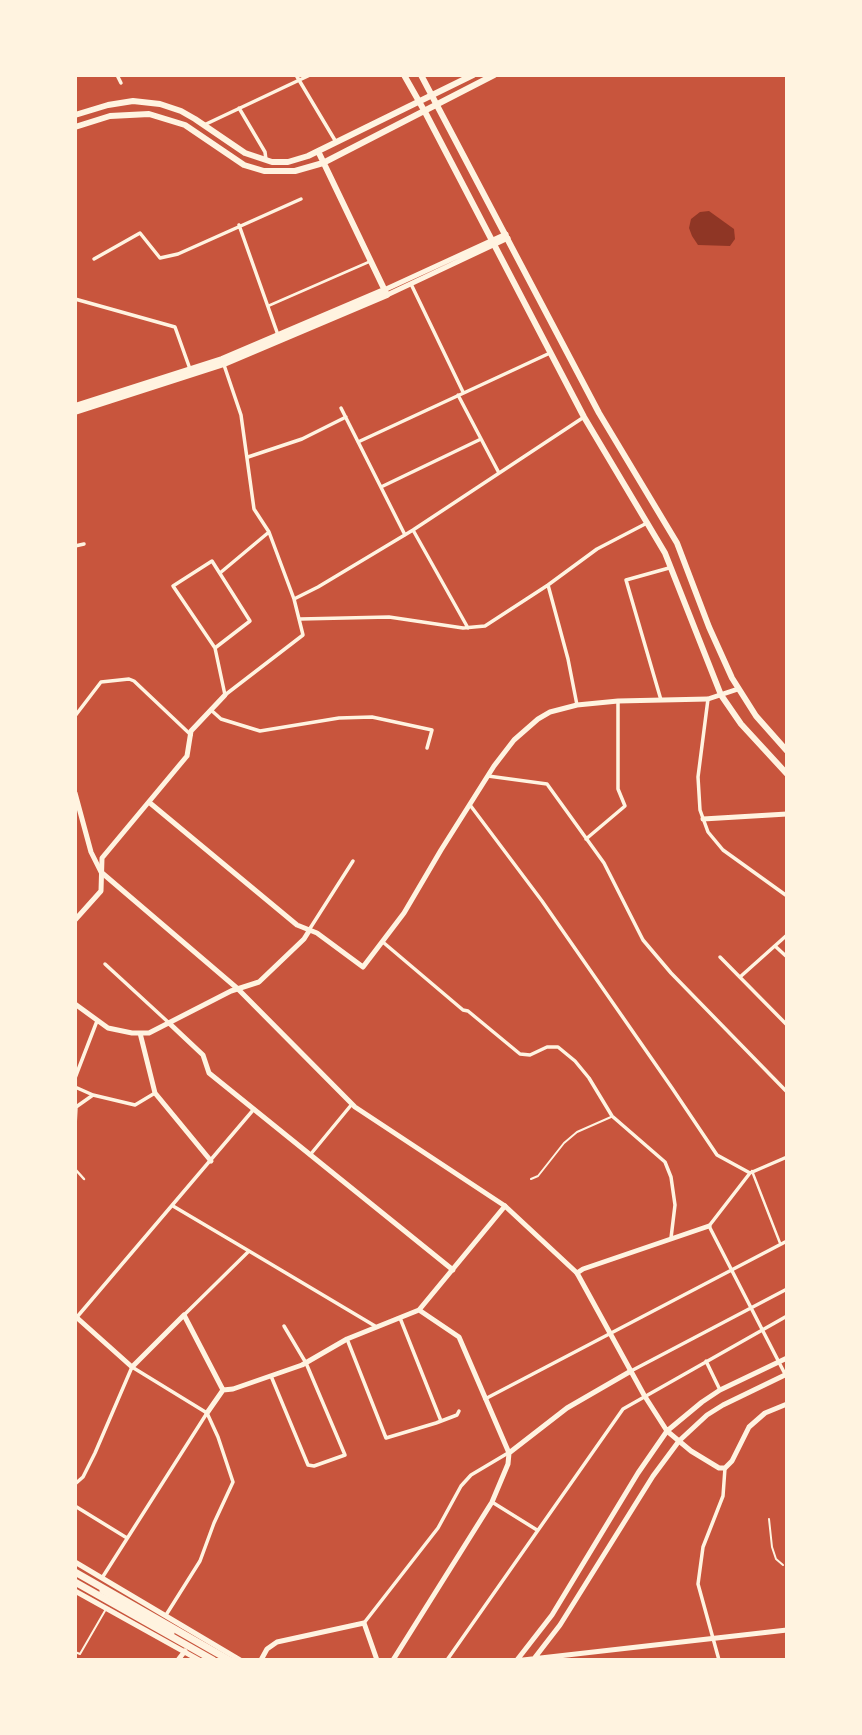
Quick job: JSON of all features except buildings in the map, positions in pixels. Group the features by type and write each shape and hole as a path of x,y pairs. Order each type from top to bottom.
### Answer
{"highway":[{"path":"76,1576 96,1591 215,1660"},
{"path":"76,1576 229,1660"}],"main road":[{"path":"404,75 584,417 671,567 721,695 751,737 787,774"},
{"path":"421,75 599,413 677,543 720,653 738,689 756,716 787,751"},
{"path":"75,115 108,104 148,101 181,111 238,149 278,162 299,160 473,75"},
{"path":"75,127 110,116 149,114 185,125 233,160 256,169 288,172 323,163 494,75"},
{"path":"318,150 386,292"},
{"path":"223,361 278,335 386,292"},
{"path":"75,412 223,361 386,292"},
{"path":"75,406 191,372"}],"street":[{"path":"117,75 121,82"},
{"path":"296,75 336,142"},
{"path":"204,125 310,75"},
{"path":"239,108 267,160"},
{"path":"94,259 140,233 160,258 177,254 300,198"},
{"path":"239,225 278,335"},
{"path":"386,292 507,236"},
{"path":"386,292 411,284 492,243"},
{"path":"268,306 370,261"},
{"path":"411,284 499,473"},
{"path":"75,299 175,327 191,372"},
{"path":"359,442 550,353"},
{"path":"75,920 101,891 102,858 187,756 191,731 225,695 303,635 294,599 269,532 254,509 241,415 223,361"},
{"path":"341,408 405,535"},
{"path":"294,599 413,530 584,417"},
{"path":"248,457 302,439 346,418"},
{"path":"381,487 481,439"},
{"path":"300,619 389,617 468,628 485,626 597,549 647,523"},
{"path":"413,530 468,628"},
{"path":"220,573 269,532"},
{"path":"75,546 84,544"},
{"path":"215,648 250,621 212,561 173,586 215,648 225,695"},
{"path":"662,700 626,580 671,567"},
{"path":"548,585 578,705"},
{"path":"75,716 101,682 129,679 191,735"},
{"path":"150,803 297,925 317,933 363,967 404,913 488,776 510,746 538,719 550,712 578,705 710,698 738,689"},
{"path":"710,698 698,777 698,799 704,819 716,844 787,896"},
{"path":"586,839 625,806 618,789 618,701"},
{"path":"211,710 221,719 260,731 340,718 372,717 432,730 427,748"},
{"path":"488,776 547,784 604,863 643,940 787,1092"},
{"path":"75,793 91,852 101,872 237,989 352,1104 505,1206 577,1273 609,1334 667,1431 719,1468 725,1468 733,1461 749,1427 765,1413 787,1404"},
{"path":"469,804 542,901 717,1156 751,1172 780,1245"},
{"path":"704,819 787,814"},
{"path":"75,1004 108,1028 149,1033 237,989 259,982 304,939 353,861"},
{"path":"740,977 787,935"},
{"path":"383,943 520,1054 530,1055 547,1047 558,1047 565,1052 589,1078 612,1116 660,1156 669,1169 675,1205 671,1238"},
{"path":"775,946 787,957"},
{"path":"720,957 787,1025"},
{"path":"105,964 203,1055 209,1073 453,1270"},
{"path":"75,1078 97,1021"},
{"path":"140,1033 155,1093 211,1161"},
{"path":"75,1087 93,1095 135,1105 155,1093"},
{"path":"75,1126 76,1107 93,1095"},
{"path":"310,1155 352,1104"},
{"path":"166,1615 200,1561 233,1482 207,1413 132,1367 76,1317 254,1109"},
{"path":"577,1273 709,1226 751,1172 787,1157"},
{"path":"75,1169 85,1179"},
{"path":"173,1206 375,1326"},
{"path":"169,1643 160,1628 115,1602 102,1586 102,1578 223,1390 306,1363 347,1339 419,1310 505,1206"},
{"path":"534,1658 560,1625 653,1476 679,1441 707,1415 786,1374 709,1226"},
{"path":"485,1399 787,1241"},
{"path":"75,1484 83,1477 95,1453 132,1367 248,1251"},
{"path":"261,1660 267,1649 276,1642 364,1623 438,1528 461,1486 471,1475 509,1453 567,1408 787,1289"},
{"path":"393,1660 492,1502 508,1464 509,1453 458,1336 419,1310"},
{"path":"184,1315 223,1390"},
{"path":"447,1660 623,1409 787,1316"},
{"path":"400,1318 441,1420"},
{"path":"271,1376 308,1465 314,1466 345,1455 306,1363 284,1326"},
{"path":"347,1339 386,1438 457,1415 459,1411"},
{"path":"520,1660 552,1615 638,1473 667,1431 720,1390 787,1358"},
{"path":"706,1361 720,1390"},
{"path":"719,1660 698,1584 703,1547 723,1496 725,1468"},
{"path":"492,1502 537,1530"},
{"path":"75,1506 127,1538"},
{"path":"75,1562 240,1660"},
{"path":"75,1591 199,1660"},
{"path":"96,1591 108,1595 215,1660"},
{"path":"96,1591 106,1597 107,1608"},
{"path":"364,1623 377,1660"},
{"path":"520,1660 566,1657 787,1630"},
{"path":"178,1660 185,1651"}],"lane":[{"path":"531,1179 538,1176 564,1143 577,1132 612,1116"},
{"path":"769,1519 772,1547 776,1559 783,1565"},
{"path":"75,1652 80,1654 107,1608"}],"shaded area":[{"path":"709,211 734,229 735,239 730,246 698,245 692,236 689,228 691,219 700,212"}]}
